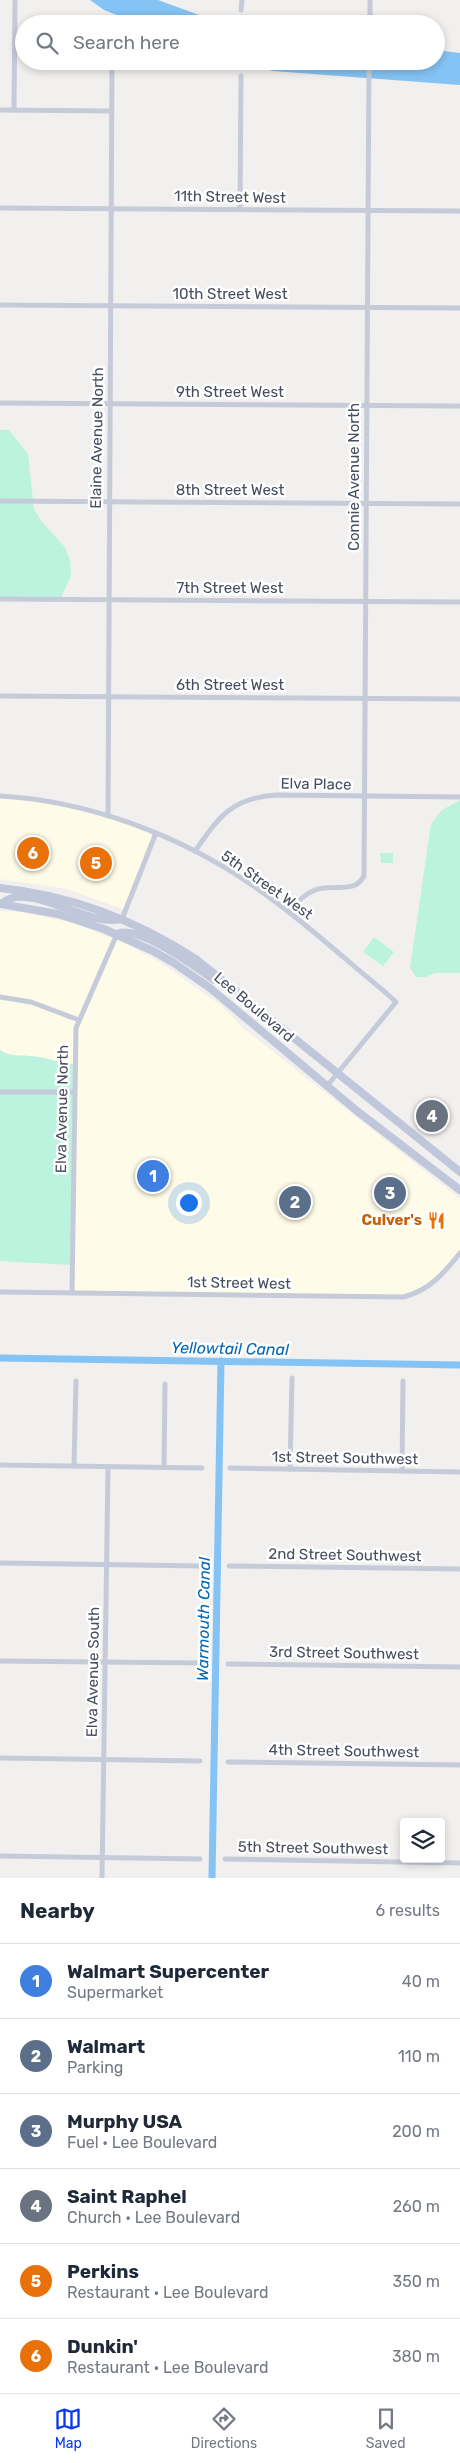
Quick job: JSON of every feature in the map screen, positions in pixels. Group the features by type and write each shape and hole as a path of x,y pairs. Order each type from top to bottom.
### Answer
{"main road":[{"name":"Lee Boulevard","path":"0,888 62,899 122,919 177,947 229,986 460,1172"},
{"path":"0,904 16,897 50,904 108,921 122,919"},
{"name":"Lee Boulevard","path":"0,904 58,914 117,934 154,951 199,979 327,1086 460,1190"},
{"path":"117,934 130,931 176,954 221,985 229,986"}],"street":[{"path":"14,110 15,0"},
{"path":"242,0 242,10"},
{"path":"370,0 370,15"},
{"name":"Elaine Avenue North","path":"108,816 112,70"},
{"name":"Connie Avenue North","path":"289,912 308,893 328,887 353,887 360,884 364,876 369,70"},
{"path":"240,209 241,76"},
{"path":"0,110 111,111"},
{"name":"11th Street West","path":"0,208 460,211"},
{"name":"10th Street West","path":"0,305 460,308"},
{"name":"9th Street West","path":"0,404 460,406"},
{"name":"8th Street West","path":"0,501 460,504"},
{"name":"7th Street West","path":"0,599 460,602"},
{"name":"6th Street West","path":"0,696 460,699"},
{"name":"Elva Place","path":"195,851 219,818 232,807 246,800 276,795 460,797"},
{"name":"5th Street West","path":"0,796 49,802 108,816 156,833 195,851 237,875 289,912 396,1002 327,1086"},
{"path":"122,919 156,833"},
{"name":"Elva Avenue North","path":"72,1293 75,1040 79,1020 85,1012 117,934"},
{"path":"0,997 31,1002 79,1020"},
{"path":"0,1092 74,1092"},
{"name":"1st Street West","path":"0,1292 403,1297 419,1292 436,1281 460,1254"},
{"path":"290,1469 292,1378"},
{"path":"74,1466 76,1381"},
{"path":"402,1471 403,1381"},
{"path":"164,1467 165,1384"},
{"path":"0,1465 202,1468"},
{"name":"Elva Avenue South","path":"102,1878 108,1467"},
{"name":"1st Street Southwest","path":"230,1468 460,1472"},
{"path":"0,1563 201,1566"},
{"name":"2nd Street Southwest","path":"229,1566 460,1569"},
{"path":"0,1661 200,1663"},
{"name":"3rd Street Southwest","path":"228,1664 460,1667"},
{"path":"0,1758 200,1761"},
{"name":"4th Street Southwest","path":"228,1762 460,1765"},
{"path":"0,1856 200,1859"},
{"name":"5th Street Southwest","path":"225,1859 460,1863"}],"shaded area":[{"path":"0,795 33,796 119,820 156,837 123,909 67,889 0,879"},
{"path":"0,911 20,912 73,923 126,944 161,963 222,1006 244,1029 460,1199 460,1251 430,1284 409,1296 71,1293 73,1064 54,1063 40,1057 7,1055 0,1050"}],"green space":[{"path":"0,430 9,430 28,454 34,509 42,522 64,546 70,560 71,576 60,600 0,599"},
{"path":"460,800 460,973 435,973 426,977 416,977 410,968 431,824 442,810"},
{"path":"380,853 393,853 393,863 381,863"},
{"path":"374,937 394,952 383,966 363,952"},
{"path":"0,1050 13,1055 34,1056 74,1064 71,1265 0,1261"}],"water":[{"path":"90,0 158,0 199,15 116,15 104,10"},
{"path":"445,51 460,53 460,85 269,70 445,70"}],"waterway":[{"name":"Yellowtail Canal","path":"0,1358 460,1365"},
{"name":"Warmouth Canal","path":"212,1878 221,1361"}],"place":[{"name":"Dunkin'","path":"33,853"},
{"name":"Perkins","path":"96,863"},
{"name":"Saint Raphel","path":"432,1116"},
{"name":"Walmart Supercenter","path":"153,1176"},
{"name":"Murphy USA","path":"390,1193"},
{"name":"Walmart","path":"295,1202"},
{"name":"Culver's","path":"436,1220"}]}
